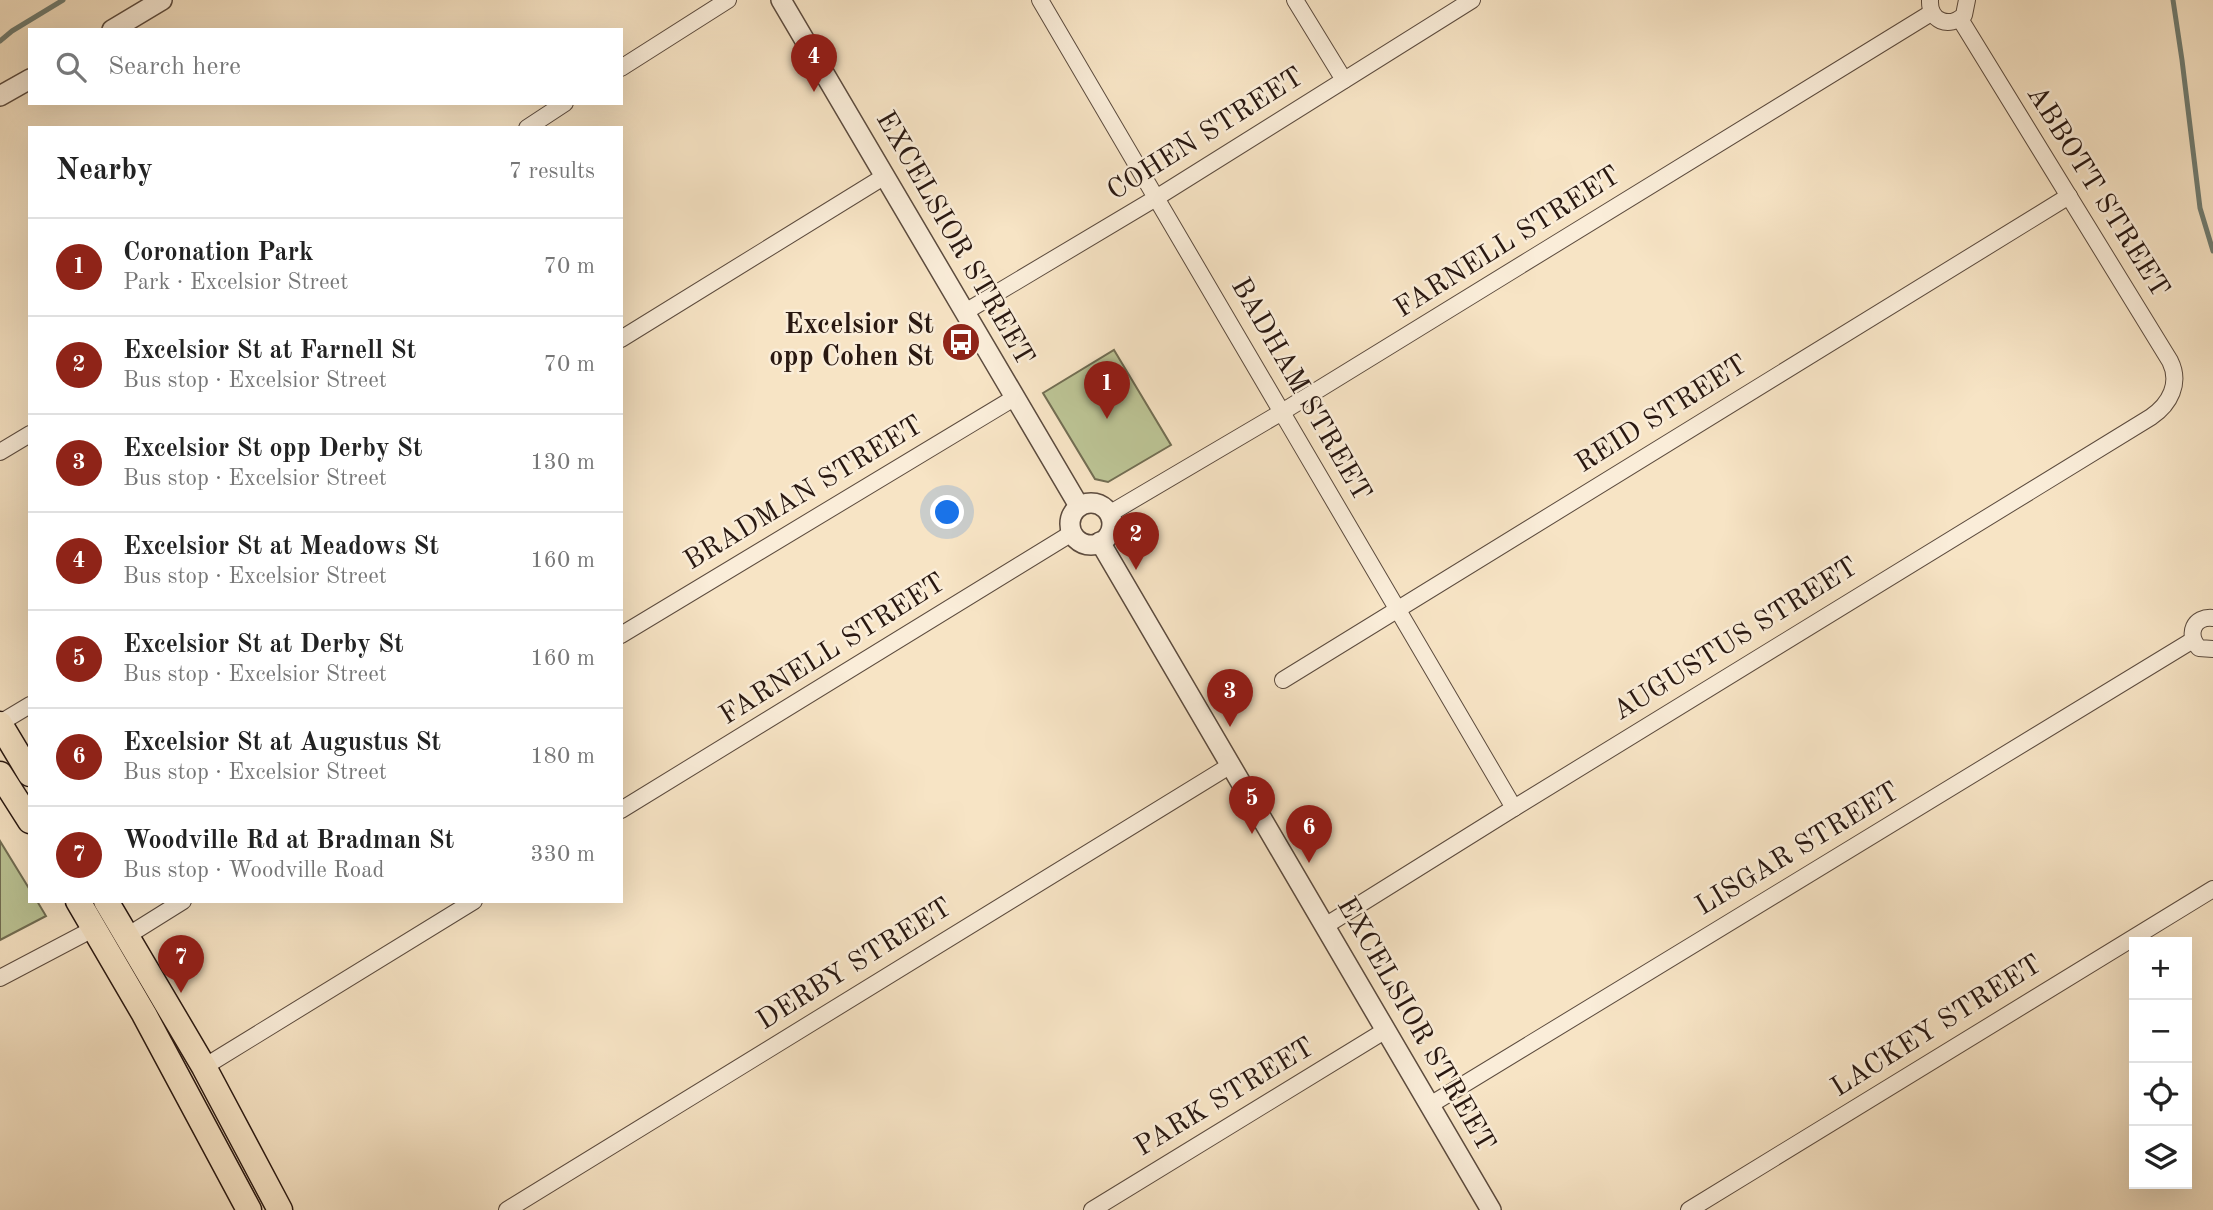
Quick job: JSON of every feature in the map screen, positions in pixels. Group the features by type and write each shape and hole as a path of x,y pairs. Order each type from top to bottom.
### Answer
{"main road":[{"path":"0,724 28,771"},
{"path":"0,774 28,818"},
{"path":"79,903 144,1014 249,1210"},
{"path":"107,903 204,1067 280,1210"}],"street":[{"path":"115,28 162,0"},
{"path":"623,67 728,0"},
{"name":"EXCELSIOR STREET","path":"781,0 1079,506"},
{"name":"BADHAM STREET","path":"1040,0 1514,807"},
{"path":"1295,0 1344,80"},
{"name":"COHEN STREET","path":"965,312 1156,198 1472,0"},
{"path":"1931,6 1936,18 1947,23 1960,19 1966,9 1967,0"},
{"name":"FARNELL STREET","path":"1109,514 1282,412 1931,6"},
{"name":"ABBOTT STREET","path":"1960,19 2170,361 2175,376 2171,396"},
{"path":"0,96 28,80"},
{"path":"530,126 562,105"},
{"path":"623,338 885,176"},
{"name":"REID STREET","path":"1283,680 2069,196"},
{"name":"AUGUSTUS STREET","path":"1325,926 1514,807 2151,417 2160,411 2171,396"},
{"name":"BRADMAN STREET","path":"623,634 1014,398"},
{"path":"0,452 28,435"},
{"path":"1086,503 1099,504 1109,514 1110,533 1094,545 1081,542 1072,533 1071,515 1079,506 1086,503"},
{"name":"FARNELL STREET","path":"623,809 1072,533"},
{"name":"EXCELSIOR STREET","path":"1100,542 1491,1210"},
{"name":"LISGAR STREET","path":"1430,1105 2193,640 2195,624 2205,618 2213,618"},
{"path":"2193,640 2199,648 2213,649"},
{"path":"0,724 28,706"},
{"name":"DERBY STREET","path":"507,1210 1231,765"},
{"name":"LACKEY STREET","path":"1689,1210 2213,889"},
{"path":"127,936 180,903"},
{"path":"204,1067 471,903"},
{"path":"0,978 93,929"},
{"name":"PARK STREET","path":"1091,1210 1386,1030"}],"green space":[{"path":"1114,350 1171,445 1108,482 1095,479 1043,393"},
{"path":"0,841 28,887 28,903 38,903 46,916 0,940"}],"waterway":[{"path":"0,41 63,0"},
{"path":"2173,0 2200,208 2213,251"}],"place":[{"name":"Excelsior St at Meadows St","path":"814,92"},
{"name":"Excelsior St opp Cohen St","path":"961,342"},
{"name":"Coronation Park","path":"1107,419"},
{"name":"Excelsior St at Farnell St","path":"1136,570"},
{"name":"Excelsior St opp Derby St","path":"1230,727"},
{"name":"Excelsior St at Derby St","path":"1252,834"},
{"name":"Excelsior St at Augustus St","path":"1309,863"},
{"name":"Woodville Rd at Bradman St","path":"181,993"}]}
